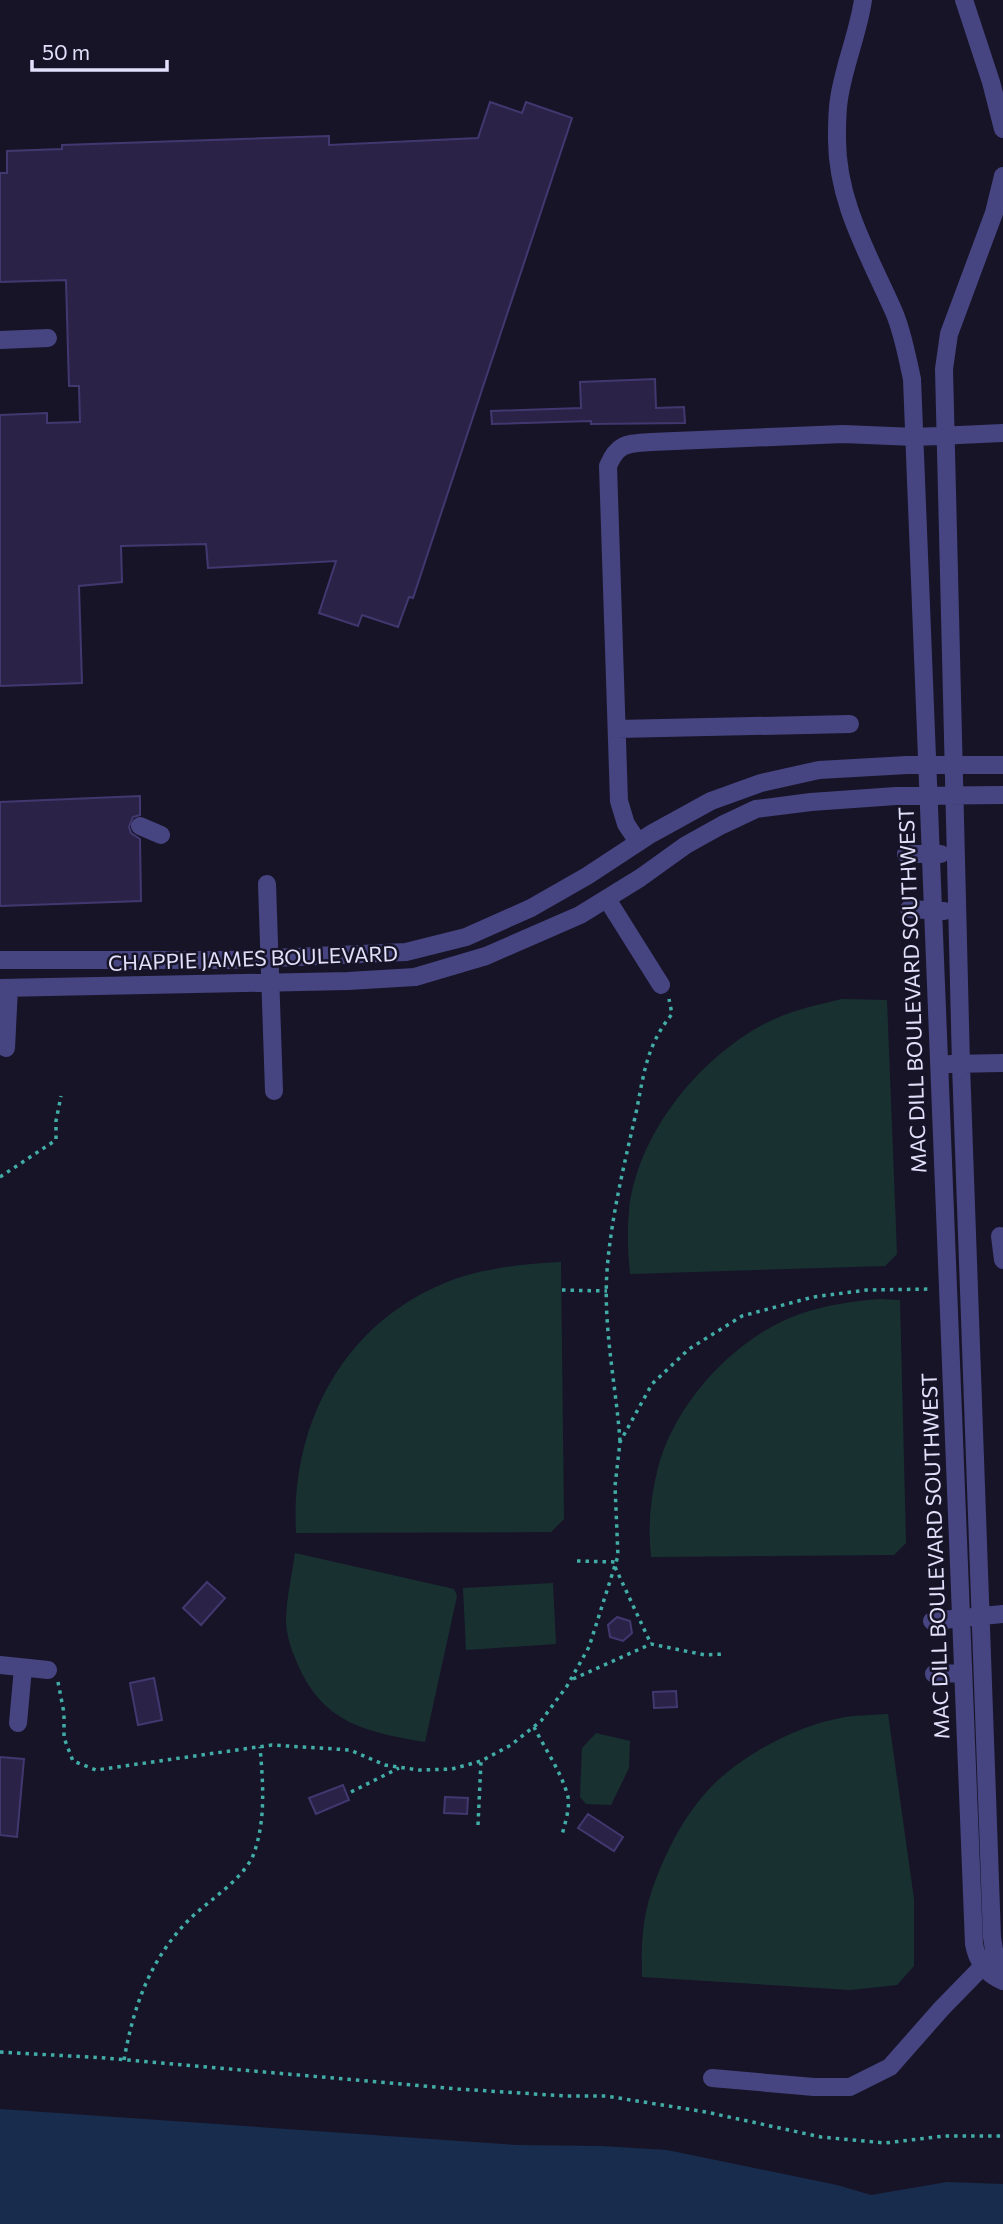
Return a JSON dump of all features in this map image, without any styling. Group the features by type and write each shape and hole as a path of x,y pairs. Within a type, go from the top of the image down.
{"street":[{"name":"MAC DILL BOULEVARD SOUTHWEST","path":"863,0 839,99 836,137 843,192 853,223 895,315 912,379 974,1944 975,1952 983,1966"},
{"path":"964,0 991,82 1003,129"},
{"name":"MAC DILL BOULEVARD SOUTHWEST","path":"1003,176 994,213 949,334 944,369 961,1065 992,1937 1003,1971"},
{"path":"0,340 48,338"},
{"path":"638,842 626,824 620,801 608,466 613,454 625,444 652,442 843,434 915,437 1003,433"},
{"path":"617,729 850,724"},
{"name":"CHAPPIE JAMES BOULEVARD","path":"0,960 229,960 406,953 466,937 531,908 711,801 761,783 819,771 1003,765"},
{"name":"CHAPPIE JAMES BOULEVARD","path":"4,988 270,983 415,977 486,956 580,915 687,845 755,809 896,796 1003,795"},
{"path":"140,826 161,835"},
{"path":"906,854 956,854"},
{"path":"267,884 274,1091"},
{"path":"607,899 661,985"},
{"path":"909,909 958,911"},
{"path":"4,988 6,1048"},
{"path":"939,1064 1003,1063"},
{"path":"1000,1236 1003,1260"},
{"path":"932,1621 1003,1614"},
{"path":"0,1665 48,1670"},
{"path":"18,1723 23,1668"},
{"path":"934,1674 963,1673"},
{"path":"712,2078 814,2087 850,2087 890,2067 983,1966 987,1972 1003,1982"}],"path":[{"path":"48,1670 58,1680 64,1713 64,1738 73,1761 96,1769 272,1745 350,1750 386,1765 419,1770 452,1769 481,1761 511,1745 541,1721 571,1680 589,1647 618,1556 615,1486 620,1442 607,1320 607,1271 613,1221 646,1061 660,1029 672,1014 669,999 661,985"},
{"path":"0,1177 56,1140 56,1121 61,1096"},
{"path":"620,1442 652,1384 689,1349 742,1316 813,1297 867,1290 948,1289"},
{"path":"562,1290 607,1291"},
{"path":"577,1561 616,1565"},
{"path":"616,1565 651,1644"},
{"path":"571,1680 651,1644 705,1655 724,1654"},
{"path":"534,1727 568,1798 562,1835"},
{"path":"124,2060 130,2024 155,1964 170,1941 193,1916 237,1877 253,1855 263,1810 260,1747"},
{"path":"478,1825 481,1761"},
{"path":"351,1792 400,1767"},
{"path":"0,2052 458,2089 606,2096 706,2112 821,2137 885,2143 944,2136 1003,2136"}],"green space":[{"path":"842,999 887,1000 897,1254 885,1266 630,1274 628,1219 634,1182 644,1154 675,1101 717,1056 741,1038 784,1015"},
{"path":"561,1262 564,1519 551,1532 296,1533 297,1492 303,1452 315,1414 333,1379 356,1347 384,1319 417,1297 455,1279 508,1267"},
{"path":"900,1300 906,1543 894,1555 651,1557 651,1504 665,1447 692,1398 710,1376 752,1339 800,1314 850,1302"},
{"path":"295,1553 454,1589 457,1596 425,1742 384,1734 350,1722 334,1713 309,1685 293,1653 286,1624"},
{"path":"553,1583 556,1644 466,1650 463,1588"},
{"path":"888,1714 914,1899 914,1966 897,1985 851,1990 642,1977 644,1922 656,1878 680,1829 710,1788 745,1759 777,1740 811,1726 845,1717"},
{"path":"596,1733 630,1741 629,1768 611,1805 586,1804 580,1797 582,1748"}],"water":[{"path":"0,2109 516,2145 667,2150 837,2185 871,2195 947,2182 1003,2184 1003,2224 0,2224"}],"building":[{"path":"490,102 522,113 526,102 572,118 413,598 409,597 398,627 362,615 358,626 319,613 336,561 208,568 206,544 121,546 122,582 79,586 82,683 0,686 0,415 47,413 47,423 80,422 79,386 69,386 66,280 0,282 0,173 7,173 7,151 62,149 62,145 329,136 329,145 478,138"},
{"path":"655,379 656,408 684,407 685,423 591,424 591,421 492,424 491,411 581,408 580,382"},
{"path":"140,796 140,815 133,817 129,827 131,833 140,839 141,901 0,906 0,802"},
{"path":"207,1582 225,1598 201,1625 183,1608"},
{"path":"617,1617 630,1621 632,1633 623,1641 610,1637 608,1625"},
{"path":"154,1678 162,1720 138,1725 130,1683"},
{"path":"676,1691 677,1707 654,1708 653,1692"},
{"path":"0,1757 24,1759 17,1837 0,1835"},
{"path":"343,1785 349,1800 316,1814 309,1798"},
{"path":"445,1797 468,1798 467,1814 444,1813"},
{"path":"588,1814 623,1837 614,1851 578,1828"}]}
